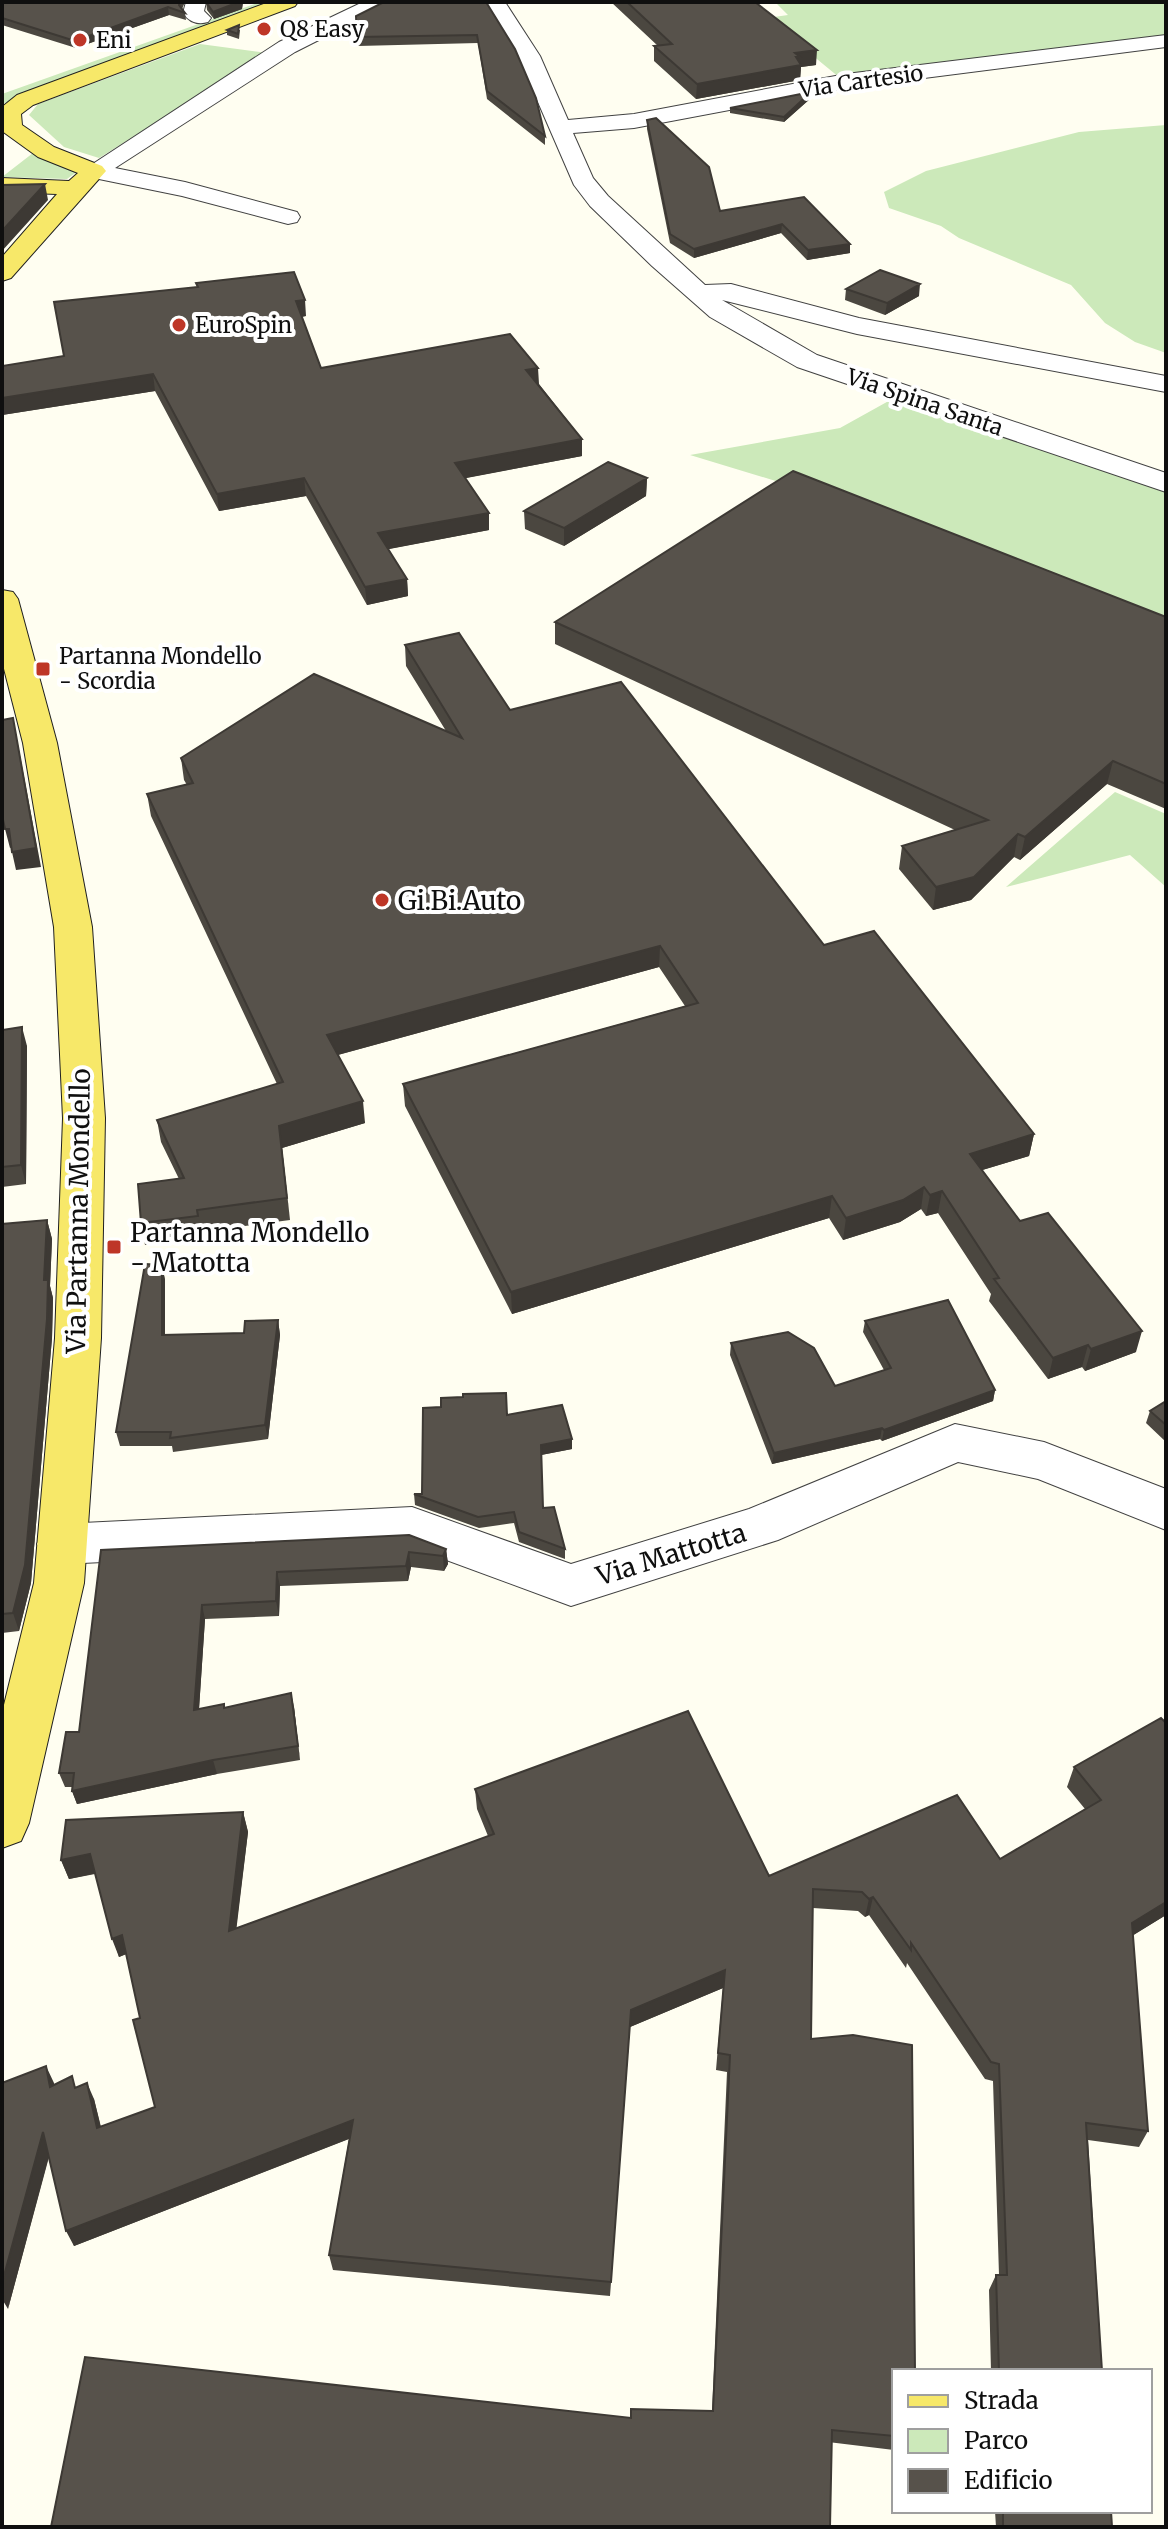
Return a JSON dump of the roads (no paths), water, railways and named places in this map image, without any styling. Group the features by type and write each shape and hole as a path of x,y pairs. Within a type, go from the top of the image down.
{"main road":[{"path":"10,86 198,10 245,2"},
{"path":"9,158 10,112 25,100 288,2"},
{"path":"2,273 75,188 94,171 46,152 11,127"},
{"path":"2,185 75,188"},
{"name":"Via Partanna Mondello","path":"2,599 40,743 73,927 84,1118 78,1338 59,1583 2,1823"}],"street":[{"path":"94,171 287,47 379,2"},
{"name":"Via Spina Santa","path":"495,2 529,56 582,180 599,201 698,293 749,330 807,361 1166,483"},
{"name":"Via Cartesio","path":"558,128 634,121 846,81 1166,41"},
{"path":"94,171 185,189 288,217"},
{"name":"Via Spina Santa","path":"698,293 731,292 857,326 1166,384"},
{"path":"1023,357 1040,369 1166,401"},
{"name":"Via Mattotta","path":"62,1544 412,1527 571,1585 761,1526 955,1443 1044,1461 1166,1510"}],"place":[{"name":"Q8 Easy","path":"264,29"},
{"name":"Eni","path":"80,40"},
{"name":"EuroSpin","path":"179,325"},
{"name":"Partanna Mondello - Scordia","path":"43,669"},
{"name":"Gi.Bi.Auto","path":"382,900"},
{"name":"Partanna Mondello - Matotta","path":"114,1247"}]}
